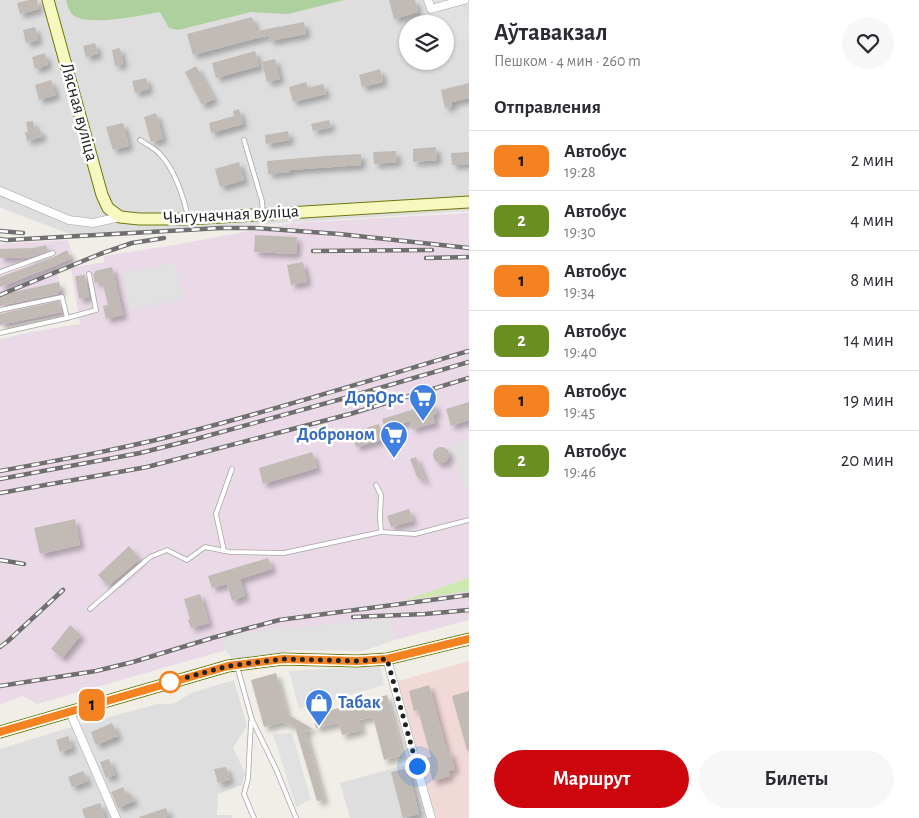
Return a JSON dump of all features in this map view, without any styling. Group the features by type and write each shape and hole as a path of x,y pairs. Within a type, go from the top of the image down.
{"main road":[{"name":"Лясная вуліца","path":"48,0 102,195 108,208 120,218"},
{"name":"Чыгуначная вуліца","path":"120,218 188,219 469,202"},
{"path":"0,732 237,664 283,659 357,661 387,659 469,639"}],"street":[{"path":"428,0 431,9 464,0"},
{"name":"Чыгуначная вуліца","path":"0,191 69,220 93,223 120,218"},
{"path":"387,659 431,818"},
{"path":"70,712 116,818"}],"lane":[{"path":"140,140 158,152 165,160 185,200 188,219"},
{"path":"244,140 262,201 263,214"},
{"path":"0,272 53,252"},
{"path":"0,333 96,310 89,274"},
{"path":"0,310 62,297 66,318"},
{"path":"224,551 216,514 232,469"},
{"path":"376,485 381,495 381,532"},
{"path":"90,609 150,557 167,550 187,560 205,547 230,552 284,553 381,532 415,534 469,520"},
{"path":"237,664 252,720 276,769 296,818"},
{"path":"252,720 248,780 244,794 254,818"}],"shaded area":[{"path":"0,0 469,0 469,211 75,236 0,207"},
{"path":"423,0 462,0 469,27 469,38 454,42 454,15 427,15"},
{"path":"469,213 469,620 395,640 388,619 223,637 226,650 37,704 23,696 0,704 0,339 80,324 71,268 104,262 104,256 292,223"},
{"path":"68,240 74,261 56,268 68,314 0,327 0,244"},
{"path":"175,263 183,299 130,309 122,273"},
{"path":"469,440 469,486 464,487 451,446"},
{"path":"388,619 395,640 363,651 295,650 233,661 226,650 223,637 237,633"},
{"path":"469,661 469,818 436,818 398,681"},
{"path":"380,666 384,685 299,709 289,671"},
{"path":"234,680 247,726 233,748 245,773 242,785 218,794 217,815 231,815 232,818 0,818 0,749 71,727 158,704 177,702 191,693"},
{"path":"292,733 311,800 296,807 273,734"},
{"path":"413,763 428,818 350,818 340,783"}],"green space":[{"path":"66,0 344,0 288,14 251,12 178,30 169,28 160,12 128,18 101,20 79,18 71,13"},
{"path":"469,578 469,591 402,601"}],"building":[{"path":"37,0 39,9 20,14 17,3"},
{"path":"389,0 415,0 418,12 399,15 399,18 394,19"},
{"path":"252,17 256,31 304,22 306,34 270,41 269,35 193,55 187,34"},
{"path":"35,27 38,40 26,43 23,30"},
{"path":"95,43 98,54 86,57 83,46"},
{"path":"120,48 123,64 115,66 112,50"},
{"path":"255,51 259,66 216,78 212,63"},
{"path":"45,53 48,65 35,69 32,57"},
{"path":"275,59 280,79 267,82 262,62"},
{"path":"196,66 214,99 202,105 185,72"},
{"path":"380,69 383,82 362,87 359,75"},
{"path":"146,78 149,89 135,93 132,81"},
{"path":"51,80 56,95 39,100 35,85"},
{"path":"306,82 308,88 323,84 326,94 293,102 289,87"},
{"path":"469,83 469,98 452,102 452,106 445,108 441,90"},
{"path":"239,109 243,124 211,133 209,123 234,116 233,111"},
{"path":"156,113 163,139 151,142 144,117"},
{"path":"329,120 331,127 313,131 311,124"},
{"path":"33,121 35,130 40,129 42,137 27,141 25,132 28,132 26,122"},
{"path":"123,123 129,146 113,150 106,127"},
{"path":"288,131 290,140 266,144 265,135"},
{"path":"436,147 437,160 413,162 413,149"},
{"path":"396,151 397,162 374,164 373,152"},
{"path":"469,152 469,164 452,165 451,153"},
{"path":"361,154 361,165 290,170 290,172 268,174 267,161"},
{"path":"239,162 244,180 220,187 215,169"},
{"path":"255,235 297,237 296,254 254,252"},
{"path":"46,245 48,251 31,257 0,258 0,249 33,248"},
{"path":"67,250 71,259 0,287 0,277 54,257"},
{"path":"303,262 307,282 291,285 287,265"},
{"path":"112,267 123,315 106,319 103,306 108,305 102,281 95,283 93,273"},
{"path":"85,275 89,297 79,299 75,276"},
{"path":"59,282 61,292 57,292 58,294 0,306 0,295"},
{"path":"59,301 62,312 0,325 0,314"},
{"path":"469,402 469,420 451,426 446,409"},
{"path":"434,403 437,413 433,415 435,423 412,429 410,421 385,429 382,419"},
{"path":"379,424 384,439 356,447 351,432"},
{"path":"438,447 444,447 449,452 447,461 438,463 433,458 433,452"},
{"path":"312,452 317,468 263,484 259,468"},
{"path":"416,457 426,482 417,477 410,459"},
{"path":"409,509 413,521 391,527 387,516"},
{"path":"75,519 80,545 40,554 34,528"},
{"path":"129,546 140,559 108,586 98,575"},
{"path":"268,558 272,569 240,579 245,596 232,601 227,584 212,588 208,576"},
{"path":"200,594 209,623 191,628 184,599"},
{"path":"70,625 81,635 62,658 51,649"},
{"path":"276,673 287,714 313,729 305,731 324,800 317,801 295,727 283,722 264,727 251,680"},
{"path":"429,685 447,752 450,751 455,769 448,771 450,776 433,781 426,758 431,757 418,710 414,711 409,691"},
{"path":"469,691 469,750 467,750 452,696"},
{"path":"387,695 403,755 384,760 373,717 359,720 362,730 342,735 339,723 316,728 313,715"},
{"path":"112,723 118,736 96,745 91,732"},
{"path":"68,736 72,748 60,752 56,740"},
{"path":"109,759 115,775 106,778 100,762"},
{"path":"226,767 230,780 218,783 214,769"},
{"path":"408,768 419,814 403,818 391,772"},
{"path":"83,771 88,781 72,787 68,777"},
{"path":"123,787 126,794 130,793 134,801 118,808 111,792"},
{"path":"100,803 105,818 85,818 82,809"},
{"path":"166,808 169,816 163,818 139,817"}],"railway":[{"path":"0,239 221,228 256,228 339,234 469,248"},
{"path":"0,231 23,233"},
{"path":"0,295 100,254 132,243 164,238"},
{"path":"313,251 432,250"},
{"path":"426,258 469,257"},
{"path":"0,471 123,447 196,430 299,402 469,351"},
{"path":"0,479 140,453 345,398 469,362"},
{"path":"0,493 147,467 350,414 469,378"},
{"path":"0,560 24,564"},
{"path":"0,647 63,590"},
{"path":"0,686 96,671 279,620 469,595"},
{"path":"353,617 469,610"}],"bus line":[{"name":"1","path":"0,732 228,666 283,659 357,661 387,659 469,639"}],"place":[{"name":"ДорОрс","path":"423,422"},
{"name":"Доброном","path":"394,459"},
{"name":"Табак","path":"319,727"}],"route":[{"path":"170,682 237,664 283,659 357,661 387,659 417,766"}]}
